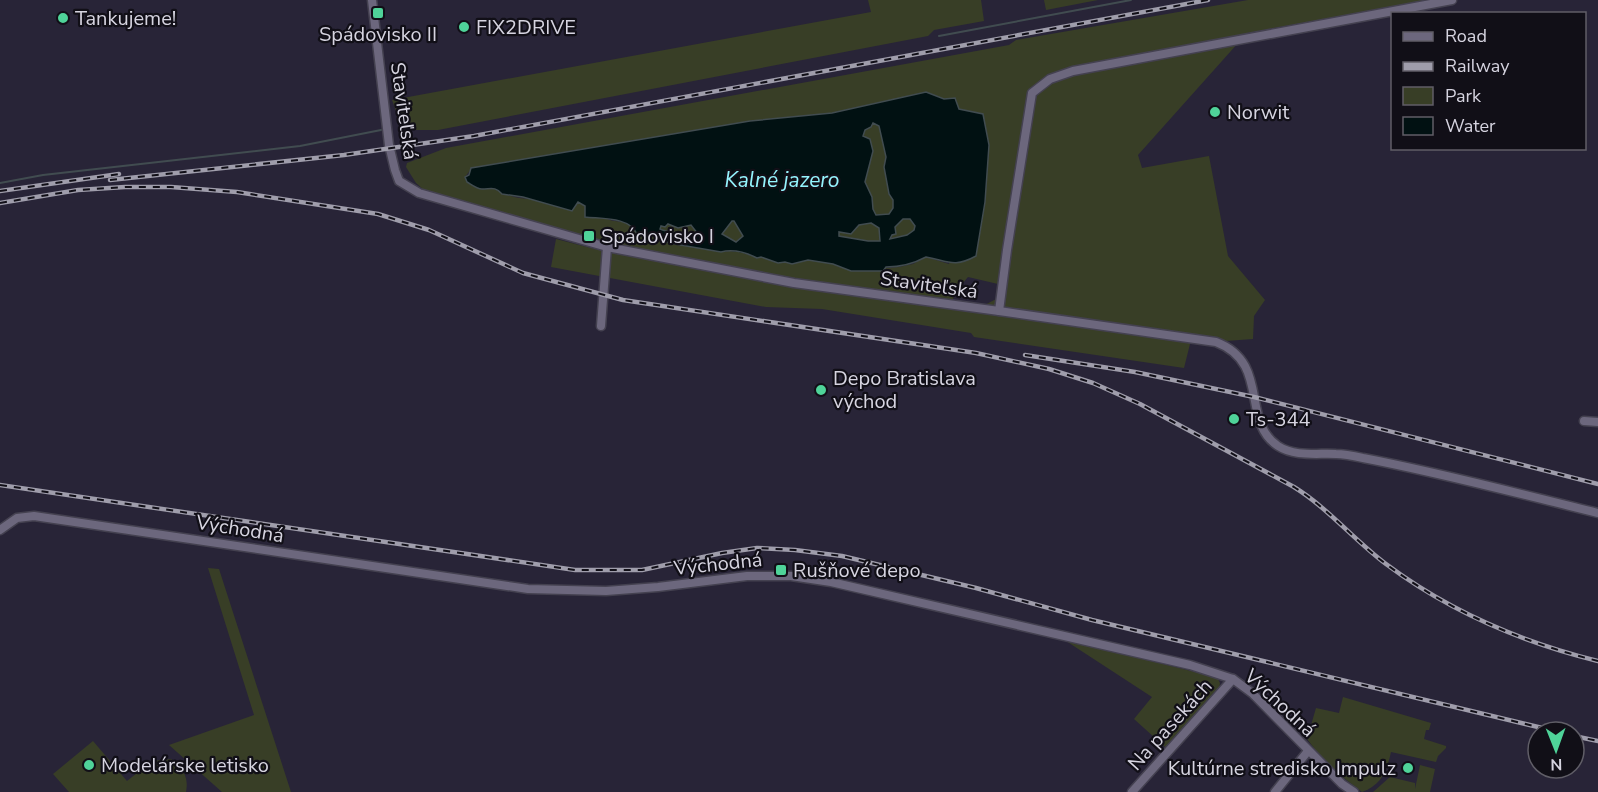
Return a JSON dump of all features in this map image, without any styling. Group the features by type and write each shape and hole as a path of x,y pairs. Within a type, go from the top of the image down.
{"street":[{"name":"Staviteľská","path":"372,0 394,170 399,181 418,193 607,248 794,283 999,311 1032,93 1050,79 1073,71 1452,0"},
{"path":"602,326 607,248"},
{"path":"999,311 1216,342 1228,346 1244,363 1252,384 1263,430 1278,446 1303,453 1338,454 1362,458 1463,479 1598,513"},
{"path":"1584,421 1598,422"},
{"name":"Východná","path":"0,530 17,518 34,516 528,589 629,590 768,575 831,582 1190,664 1233,679 1258,699 1342,784 1354,792"},
{"name":"Na pasekách","path":"1132,792 1233,679"},
{"path":"1275,792 1308,751"}],"green space":[{"path":"868,0 981,0 984,21 934,30 928,36 438,130 408,130 392,100 871,12"},
{"path":"1044,0 1098,0 1046,10"},
{"path":"1248,0 1428,0 1247,33 1138,155 1142,168 1209,156 1228,256 1265,300 1254,316 1253,339 1226,341 1192,336 1184,368 974,337 971,333 822,309 766,307 551,267 556,239 603,251 792,286 983,306 996,299 998,284 968,277 957,290 952,301 692,261 583,236 426,192 416,183 406,167 407,163 446,148 1009,45 1016,40","holes":["926,92 944,99 955,99 959,109 983,114 949,264 926,257 913,264 899,267 851,271 833,264 808,260 792,264 778,263 740,252 721,252 669,243 650,234 637,234 629,223 606,218 577,202 518,198 495,189 485,189 465,177 472,168 750,121 832,113"]},
{"path":"873,123 879,126 886,157 884,167 889,194 893,200 893,208 889,214 876,215 872,197 865,182 873,151 863,136 865,130"},
{"path":"902,219 910,219 915,227 914,230 907,235 891,239 895,227"},
{"path":"734,220 743,236 736,242 722,234"},
{"path":"871,223 879,228 880,241 839,236 839,232 850,234 859,225"},
{"path":"668,224 680,227 691,225 698,234 696,236 660,229 661,226"},
{"path":"208,568 219,569 291,792 222,792 169,745 254,715"},
{"path":"1063,639 1211,676 1218,679 1219,689 1165,747 1134,719 1152,697"},
{"path":"1343,697 1431,723 1424,739 1446,746 1446,748 1438,756 1436,762 1391,752 1388,765 1379,781 1362,792 1327,765 1307,739 1316,708 1339,713"},
{"name":"Modelárske letisko","path":"93,741 127,781 152,761 171,759 184,773 187,782 186,792 69,792 53,774"},
{"path":"1420,765 1435,769 1430,792 1373,792 1390,777 1415,783 1415,789"}],"water":[{"name":"Kalné jazero","path":"926,92 944,99 955,98 959,109 983,114 989,145 985,202 976,256 956,263 926,257 907,265 886,267 883,271 851,271 833,264 808,260 792,264 778,263 740,252 721,252 669,243 650,234 637,234 628,224 622,222 585,217 585,206 578,202 572,211 523,197 502,194 495,189 478,188 467,182 465,177 469,175 471,168 750,121 832,113","holes":["873,123 879,126 886,157 884,167 889,194 893,200 893,208 889,214 876,215 872,197 865,182 873,151 870,139 863,136 865,130","903,219 910,219 915,226 914,230 907,235 890,239 896,234 895,227","732,221 743,236 736,242 722,234","871,223 879,228 880,241 839,236 839,232 851,234 859,225","668,224 678,228 691,225 698,234 696,236 660,229 661,226 665,227"]}],"waterway":[{"path":"939,36 1131,0"},
{"path":"0,183 43,175 300,146 381,130"}],"railway":[{"path":"110,180 344,155 474,136 1208,0"},
{"path":"0,191 119,174"},
{"path":"0,203 78,190 171,187 237,192 378,214 429,230 523,273 623,300 976,353 1049,369 1093,383 1140,404 1294,487 1386,564 1460,610 1541,644 1598,661"},
{"path":"1025,355 1135,372 1254,397 1598,484"},
{"path":"0,485 575,570 642,570 757,548 842,556 976,588 1092,620 1526,724"},
{"path":"1586,738 1598,741"}],"place":[{"name":"Spádovisko II","path":"378,13"},
{"name":"Tankujeme!","path":"63,18"},
{"name":"FIX2DRIVE","path":"464,27"},
{"name":"Norwit","path":"1215,112"},
{"name":"Spádovisko I","path":"589,236"},
{"name":"Depo Bratislava východ","path":"821,390"},
{"name":"Ts-344","path":"1234,419"},
{"name":"Rušňové depo","path":"781,570"},
{"name":"Modelárske letisko","path":"89,765"},
{"name":"Kultúrne stredisko Impulz","path":"1408,768"}]}
